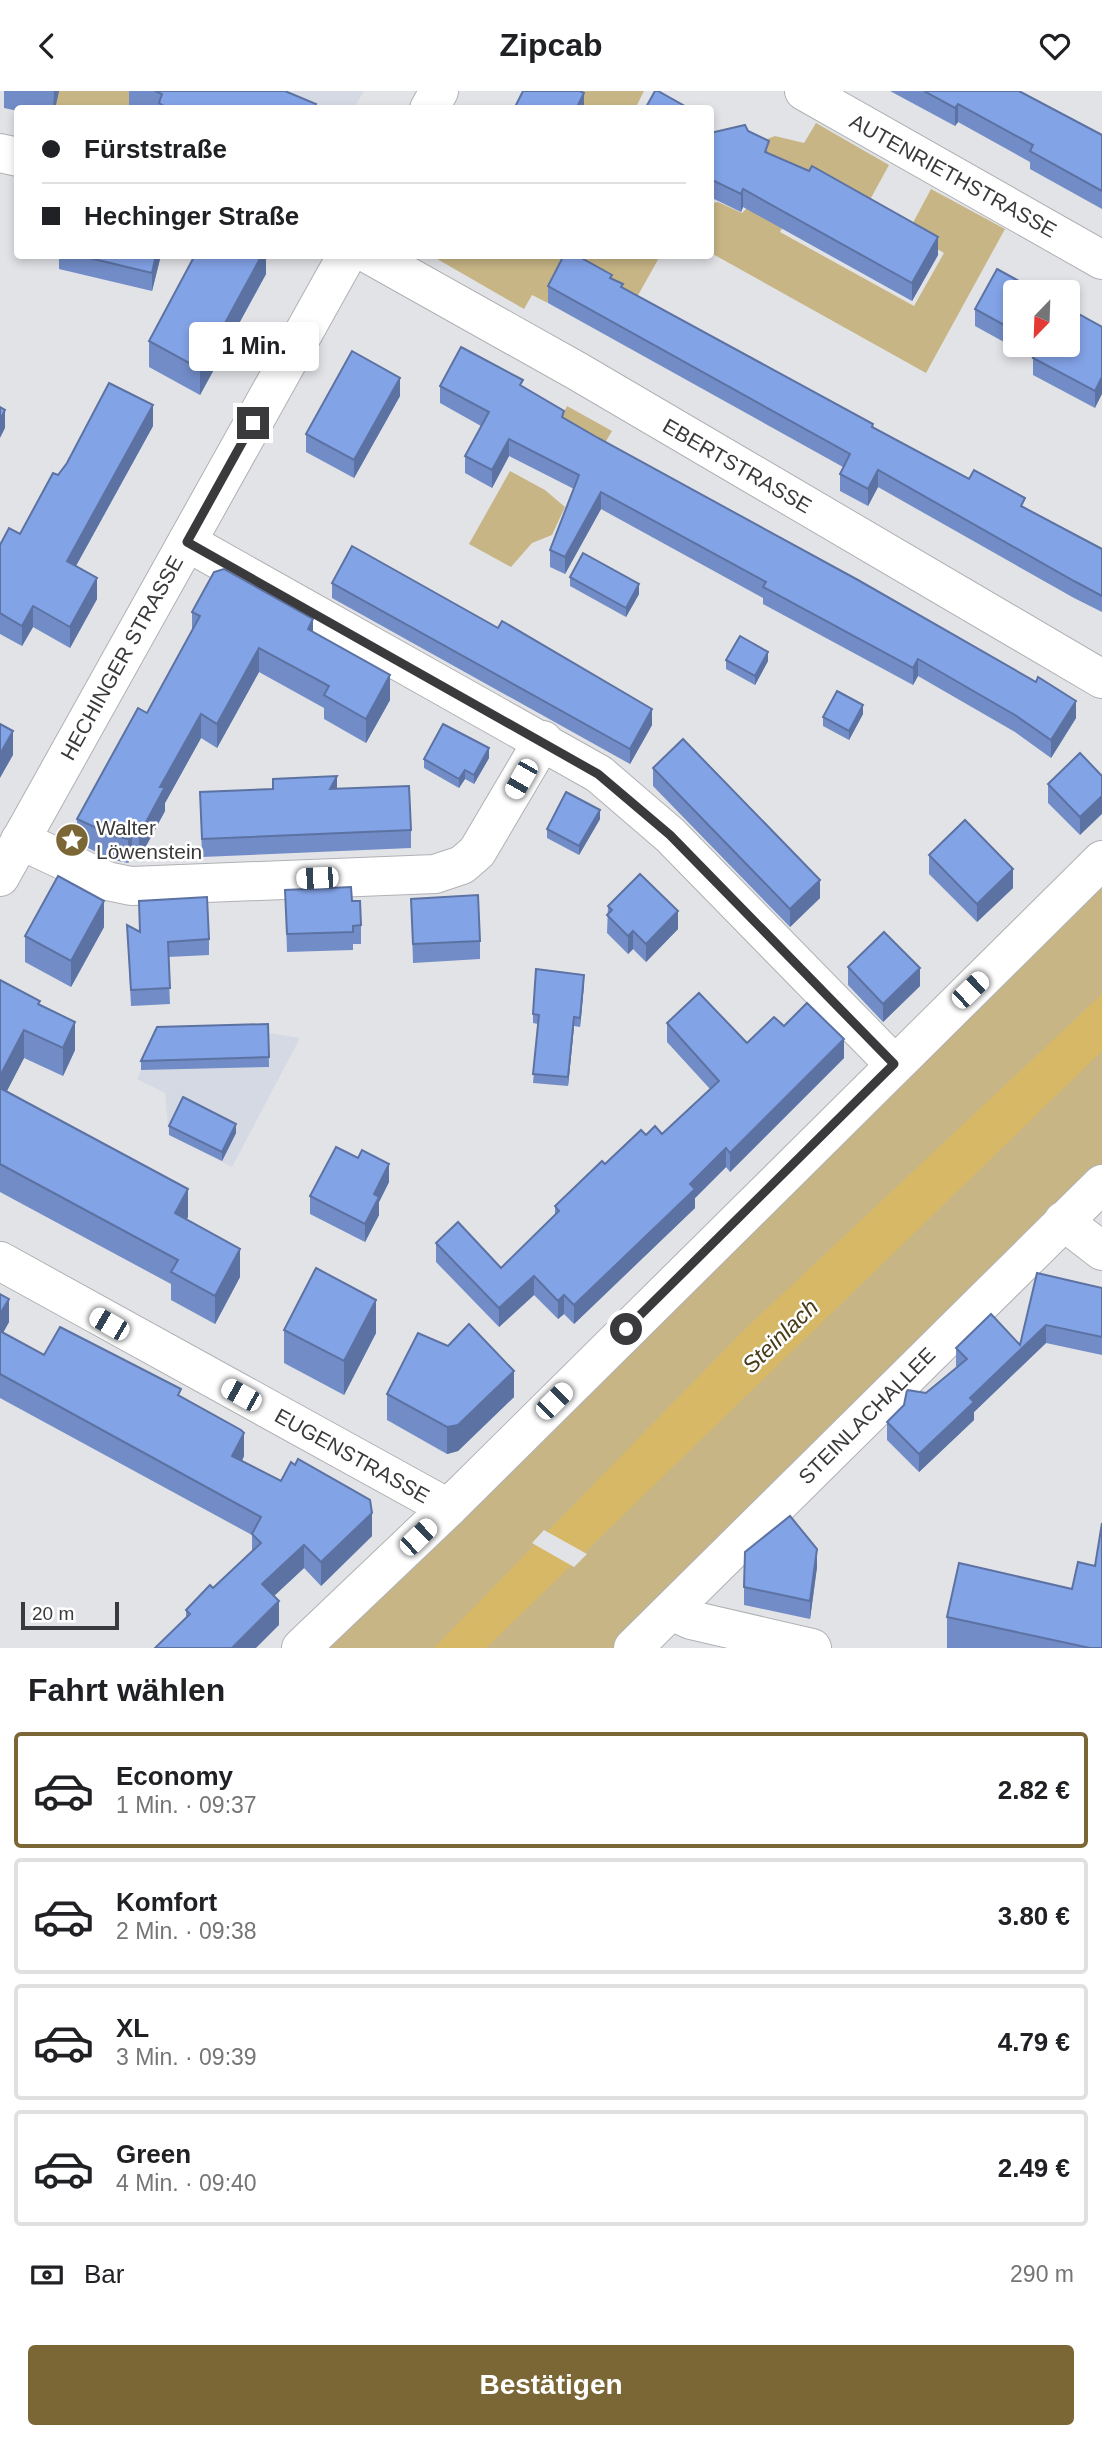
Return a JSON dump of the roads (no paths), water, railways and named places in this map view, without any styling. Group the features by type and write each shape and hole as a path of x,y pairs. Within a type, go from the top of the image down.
{"street":[{"name":"AUTENRIETHSTRASSE","path":"803,91 1102,260"},
{"name":"HECHINGER STRASSE","path":"0,877 349,259"},
{"name":"EBERTSTRASSE","path":"357,259 577,371 1102,679"},
{"path":"187,542 543,740 598,774 649,815 894,1064"},
{"path":"20,840 107,881 131,887 435,874 462,865 477,852 543,740"},
{"path":"301,1648 447,1508 1102,860"},
{"name":"STEINLACHALLEE","path":"633,1648 1102,1184"},
{"path":"1063,1221 1102,1251"},
{"name":"EUGENSTRASSE","path":"0,1261 447,1508"},
{"path":"671,1611 702,1623 812,1648"}],"water":[{"name":"Steinlach","path":"1102,994 1102,1051 486,1648 434,1648 743,1331"}],"place":[{"name":"Walter Löwenstein","path":"72,840"}]}
